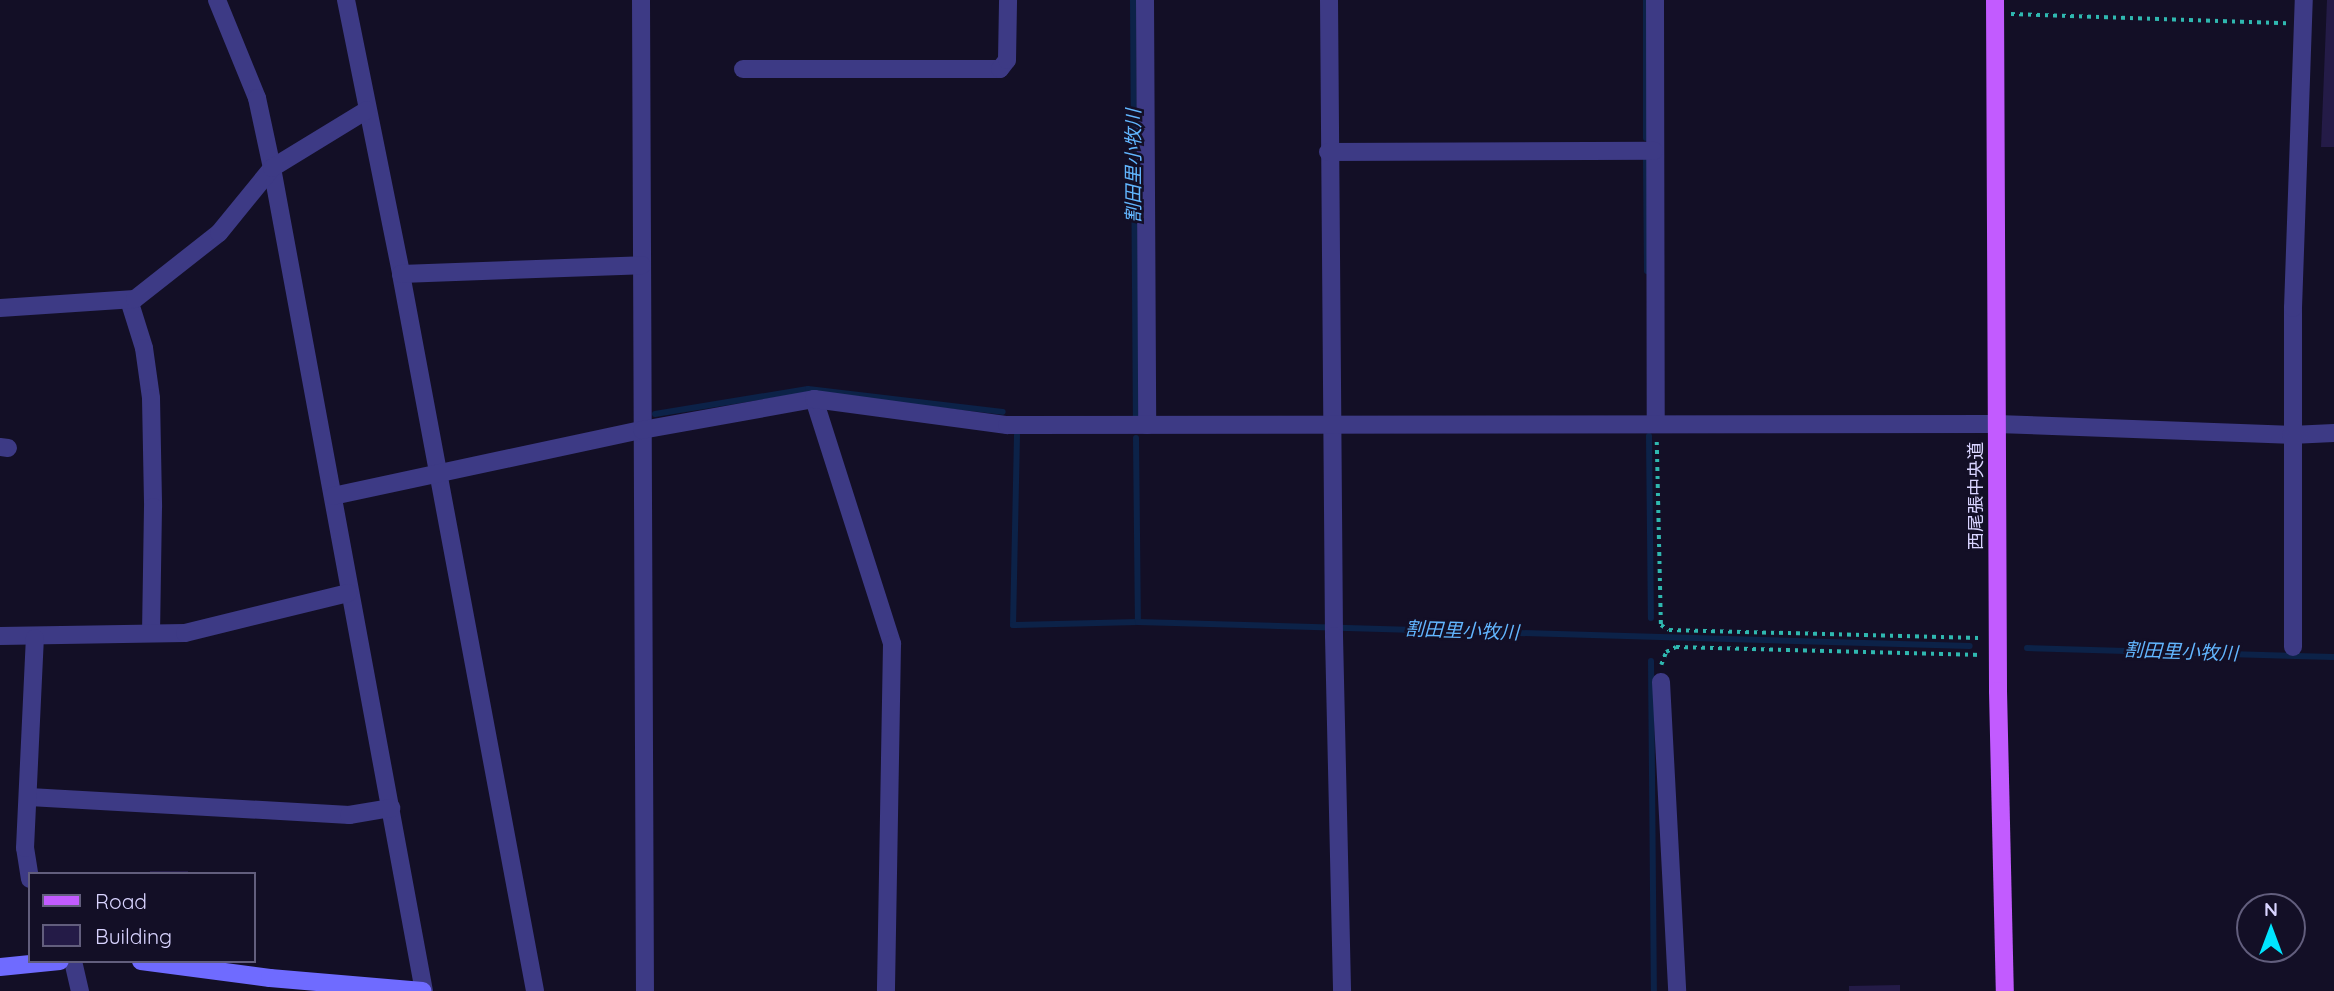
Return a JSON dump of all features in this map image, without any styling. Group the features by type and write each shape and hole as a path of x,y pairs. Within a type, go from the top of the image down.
{"main road":[{"name":"西尾張中央道","path":"1995,7 1998,647 2005,991"},
{"path":"0,967 40,963"},
{"path":"156,963 270,978 423,991"}],"street":[{"path":"217,0 257,98 272,169 423,991"},
{"path":"345,0 401,274 535,991"},
{"path":"641,0 645,991"},
{"path":"743,69 1000,69 1007,60 1008,0"},
{"path":"1145,0 1147,425"},
{"path":"1329,0 1328,152 1334,426 1334,629 1342,991"},
{"path":"1655,0 1656,422"},
{"path":"2293,647 2291,435 2304,0"},
{"path":"0,308 135,299 186,262 219,233 272,169 367,110"},
{"path":"1328,152 1654,151"},
{"path":"401,274 642,265"},
{"path":"129,300 144,348 151,398 151,633"},
{"path":"333,496 642,430 814,399 1007,425 1334,426 1656,422 1997,424 2291,435 2334,433"},
{"path":"814,399 892,644 886,991"},
{"path":"0,636 35,638 186,633 348,593"},
{"path":"29,872 25,848 35,638"},
{"path":"1661,682 1677,991"},
{"path":"29,797 349,816 391,808"},
{"path":"73,963 80,991"}],"path":[{"path":"1995,7 2303,23"},
{"path":"1656,422 1661,625 1669,630 1998,647"},
{"path":"1661,682 1661,661 1665,652 1676,647 1998,647"}],"building":[{"path":"2327,0 2334,0 2334,147 2321,147"},
{"path":"150,871 188,871 188,872"},
{"path":"1900,985 1900,991 1849,991 1849,986"}],"waterway":[{"name":"割田里小牧川","path":"1133,0 1136,416"},
{"path":"1646,0 1646,138"},
{"path":"1646,158 1647,271"},
{"path":"655,414 808,389 1003,412"},
{"path":"1017,435 1013,625 1138,622"},
{"path":"1649,436 1651,618"},
{"name":"割田里小牧川","path":"1136,438 1138,622 1970,646"},
{"name":"割田里小牧川","path":"2027,648 2334,657"},
{"path":"1651,661 1654,991"}]}
